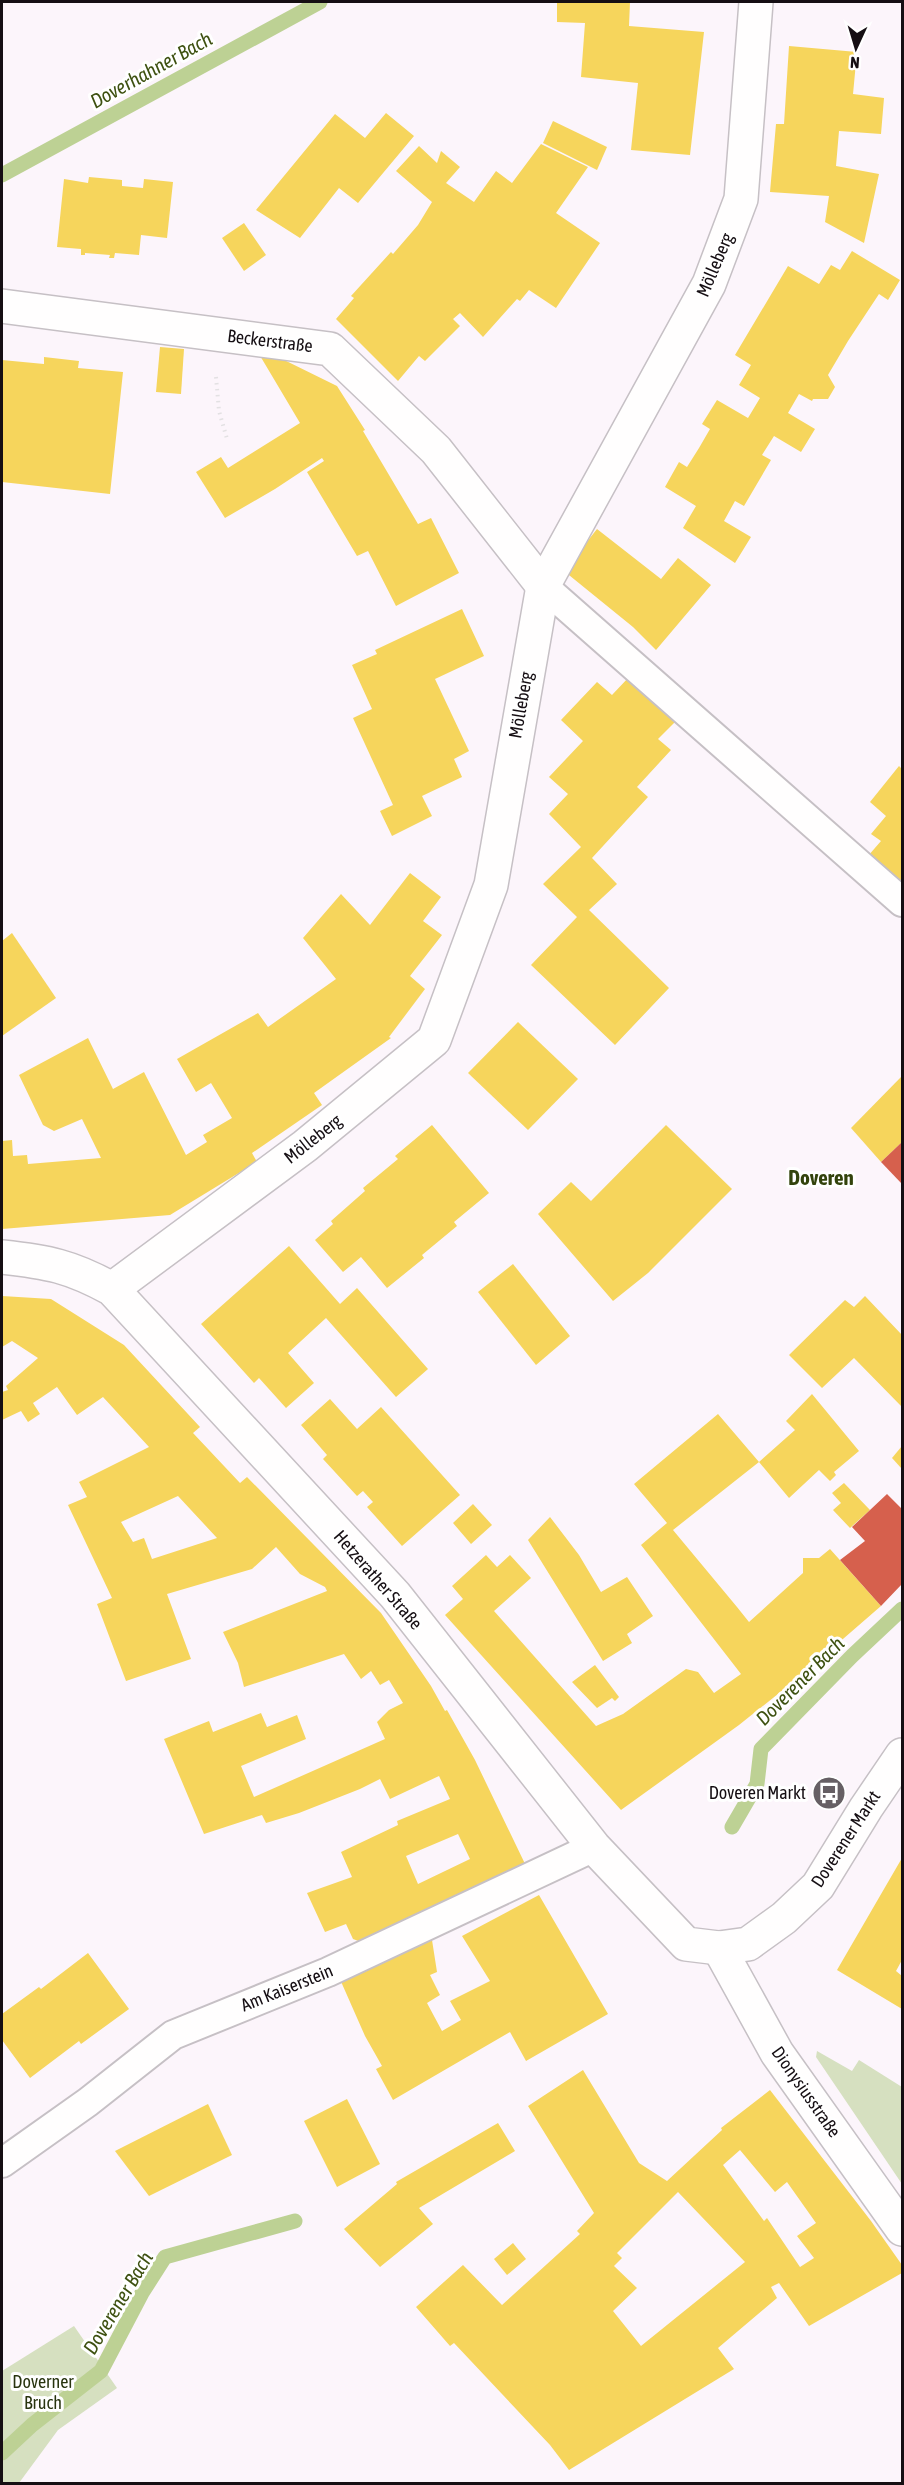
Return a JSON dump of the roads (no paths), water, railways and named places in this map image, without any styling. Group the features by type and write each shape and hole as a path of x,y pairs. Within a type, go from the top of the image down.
{"street":[{"name":"Mölleberg","path":"112,1289 305,1146 434,1040 490,885 543,586 709,284 741,199 756,2"},
{"name":"Beckerstraße","path":"2,306 330,349 436,450 543,586"},
{"name":"Hetzerather Straße","path":"2,1257 49,1262 82,1273 112,1289 394,1595 594,1847 686,1944 719,1948"},
{"name":"Doverener Markt","path":"719,1948 748,1944 784,1917 818,1886 866,1808 903,1755"},
{"name":"Dionysiusstraße","path":"719,1948 777,2053 903,2229"}],"lane":[{"path":"543,586 903,902"},
{"name":"Am Kaiserstein","path":"2,2163 88,2102 173,2035 328,1972 594,1847"}],"waterway":[{"name":"Doverhahner Bach","path":"2,175 320,2"},
{"name":"Doverener Bach","path":"732,1827 757,1784 761,1749 852,1656 902,1609"},
{"name":"Doverener Bach","path":"2,2453 32,2425 101,2371 142,2293 165,2257 295,2221"}],"place":[{"name":"Doveren Markt","path":"829,1793"}],"district":[{"name":"Doveren","path":"821,1178"}],"park label":[{"name":"Doverner Bruch","path":"43,2392"}]}
